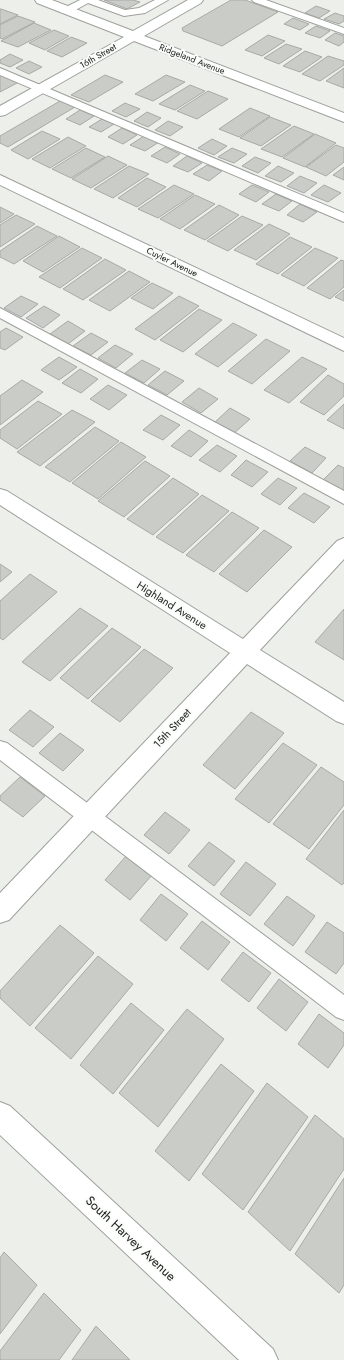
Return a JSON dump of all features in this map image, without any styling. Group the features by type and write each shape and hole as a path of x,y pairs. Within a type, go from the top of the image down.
{"street":[{"name":"Ridgeland Avenue","path":"41,0 344,118"},
{"name":"16th Street","path":"0,112 197,0"},
{"name":"Cuyler Avenue","path":"0,179 344,345"},
{"name":"Highland Avenue","path":"0,496 344,714"},
{"name":"15th Street","path":"0,911 344,546"},
{"name":"South Harvey Avenue","path":"0,1116 262,1360"}],"lane":[{"path":"68,10 88,0 111,6 124,13 141,12 155,1 177,11"},
{"path":"257,0 344,31"},
{"path":"0,70 344,218"},
{"path":"0,312 344,498"},
{"path":"0,749 344,1009"}],"building":[{"path":"104,0 133,0 140,2 127,9"},
{"path":"231,0 245,0 278,12 222,46 183,31 182,28"},
{"path":"316,6 330,11 319,18 305,13"},
{"path":"1,9 18,15 0,24"},
{"path":"335,13 344,16 344,21 339,24 324,19"},
{"path":"18,16 35,22 2,39 0,38 0,25"},
{"path":"293,18 309,24 300,30 284,24"},
{"path":"34,23 51,30 18,47 1,41"},
{"path":"316,26 330,31 320,38 305,33"},
{"path":"54,30 69,36 45,50 29,43"},
{"path":"335,33 344,36 344,42 339,46 325,40"},
{"path":"268,35 285,41 262,56 245,50"},
{"path":"71,37 87,43 62,57 47,51"},
{"path":"286,44 302,49 279,64 264,58"},
{"path":"305,51 322,57 300,72 283,66"},
{"path":"10,54 23,60 10,67 0,63 0,60"},
{"path":"328,56 344,61 344,65 320,81 302,74"},
{"path":"29,61 42,67 29,74 16,68"},
{"path":"344,68 344,88 326,81"},
{"path":"0,74 19,82 0,92"},
{"path":"105,75 123,82 89,102 71,95"},
{"path":"166,75 185,82 153,101 135,94"},
{"path":"190,85 205,91 175,110 159,104"},
{"path":"208,91 228,99 197,119 177,111"},
{"path":"60,101 75,107 8,147 0,143 0,136"},
{"path":"125,103 140,109 126,117 112,111"},
{"path":"250,108 270,116 239,137 219,129"},
{"path":"80,110 94,116 80,125 66,119"},
{"path":"147,112 161,118 148,127 134,121"},
{"path":"270,117 291,125 261,146 240,138"},
{"path":"102,119 114,124 101,132 89,127"},
{"path":"168,121 183,127 170,136 155,130"},
{"path":"294,126 314,134 282,157 261,149"},
{"path":"122,128 137,135 123,144 108,137"},
{"path":"42,131 60,139 28,159 11,150"},
{"path":"315,134 336,143 305,167 283,158"},
{"path":"144,136 159,142 145,151 130,145"},
{"path":"68,137 86,146 50,168 32,159"},
{"path":"212,139 227,146 214,155 198,148"},
{"path":"336,145 344,148 344,162 326,176 306,167"},
{"path":"165,147 180,154 167,163 151,156"},
{"path":"86,148 105,157 71,178 52,169"},
{"path":"232,148 247,154 234,163 218,157"},
{"path":"108,156 127,165 91,188 72,179"},
{"path":"187,156 202,163 188,172 173,166"},
{"path":"255,157 271,163 258,173 242,166"},
{"path":"207,165 222,171 209,181 193,174"},
{"path":"129,166 149,174 113,198 94,189"},
{"path":"278,166 294,173 281,182 265,176"},
{"path":"344,167 344,180 333,175"},
{"path":"300,176 317,183 304,193 287,186"},
{"path":"147,178 166,187 137,207 118,198"},
{"path":"174,185 194,194 158,218 138,209"},
{"path":"252,185 269,192 256,202 239,194"},
{"path":"324,185 341,193 328,202 311,195"},
{"path":"276,194 292,201 279,211 262,204"},
{"path":"195,195 215,204 180,229 160,219"},
{"path":"300,204 317,212 303,222 287,215"},
{"path":"219,205 239,215 205,240 184,230"},
{"path":"0,207 14,214 0,223"},
{"path":"16,215 35,224 0,247 0,225"},
{"path":"242,216 263,225 228,251 207,241"},
{"path":"269,224 290,234 256,260 234,250"},
{"path":"37,226 57,236 14,264 0,257 0,251"},
{"path":"59,236 80,247 43,272 23,261"},
{"path":"290,237 312,247 278,274 256,264"},
{"path":"82,248 102,258 60,288 39,277"},
{"path":"315,248 338,258 304,286 281,275"},
{"path":"105,259 126,270 83,300 63,289"},
{"path":"341,260 344,261 344,287 330,299 307,288"},
{"path":"129,271 150,282 110,311 89,300"},
{"path":"152,283 173,293 153,309 131,298"},
{"path":"344,290 344,301 335,297"},
{"path":"21,296 38,304 21,317 4,308"},
{"path":"179,296 199,306 155,340 135,329"},
{"path":"44,306 60,315 43,328 26,318"},
{"path":"199,309 222,320 183,352 160,340"},
{"path":"68,321 85,331 68,344 50,334"},
{"path":"233,323 257,335 218,367 195,354"},
{"path":"6,328 23,337 5,350 0,348 0,332"},
{"path":"91,333 108,342 91,355 73,346"},
{"path":"266,339 290,351 252,384 228,371"},
{"path":"115,345 133,354 116,368 98,358"},
{"path":"59,357 77,367 59,380 41,370"},
{"path":"302,357 327,369 289,403 264,390"},
{"path":"142,360 160,369 144,383 125,373"},
{"path":"80,369 98,379 81,393 62,383"},
{"path":"165,371 184,381 167,395 148,385"},
{"path":"328,375 344,384 344,396 324,415 300,402"},
{"path":"22,380 43,392 0,425 0,396"},
{"path":"108,385 127,395 109,410 90,399"},
{"path":"199,388 218,399 201,413 182,402"},
{"path":"38,401 62,414 17,449 0,438 0,430"},
{"path":"344,404 344,429 327,420"},
{"path":"230,408 250,419 233,434 214,423"},
{"path":"72,410 95,422 40,466 17,452"},
{"path":"161,415 180,425 163,440 143,430"},
{"path":"95,427 119,441 70,482 45,467"},
{"path":"189,430 208,441 191,457 171,446"},
{"path":"121,442 146,457 98,499 72,483"},
{"path":"217,445 237,456 220,472 199,460"},
{"path":"305,447 326,458 312,473 290,461"},
{"path":"246,460 268,472 252,487 231,475"},
{"path":"145,461 170,476 124,517 98,501"},
{"path":"338,465 344,468 344,491 323,480"},
{"path":"173,478 199,494 153,535 127,519"},
{"path":"278,478 297,488 280,505 261,494"},
{"path":"304,493 330,507 314,523 288,508"},
{"path":"202,495 229,511 183,553 156,537"},
{"path":"232,512 259,528 214,572 186,555"},
{"path":"264,530 292,547 247,592 219,574"},
{"path":"0,564 12,572 0,582"},
{"path":"30,574 57,592 3,640 0,638 0,601"},
{"path":"80,608 108,626 50,681 22,662"},
{"path":"344,609 344,660 315,642"},
{"path":"112,628 141,647 88,699 60,678"},
{"path":"144,649 173,668 120,722 91,701"},
{"path":"30,710 54,727 33,747 9,730"},
{"path":"251,712 284,733 235,789 203,765"},
{"path":"60,733 84,750 63,771 39,753"},
{"path":"283,743 317,765 269,823 235,799"},
{"path":"321,767 344,782 344,805 309,849 273,824"},
{"path":"20,777 45,796 23,817 0,800 0,796"},
{"path":"344,810 344,883 342,885 306,859"},
{"path":"165,812 190,830 169,854 144,835"},
{"path":"209,842 235,861 214,886 188,866"},
{"path":"127,855 152,875 130,900 105,880"},
{"path":"246,862 276,884 250,916 220,894"},
{"path":"161,894 188,914 166,941 140,920"},
{"path":"287,896 315,916 293,946 264,924"},
{"path":"202,921 230,942 208,970 180,948"},
{"path":"327,922 344,933 344,963 336,974 305,952"},
{"path":"60,925 94,953 30,1026 0,998 0,991"},
{"path":"243,952 271,973 249,1002 221,980"},
{"path":"98,956 133,984 71,1059 35,1028"},
{"path":"279,979 308,1002 286,1031 257,1008"},
{"path":"131,1003 164,1030 113,1094 80,1065"},
{"path":"187,1009 224,1039 158,1127 119,1093"},
{"path":"319,1014 344,1033 344,1045 328,1068 298,1044"},
{"path":"221,1064 254,1091 189,1181 155,1151"},
{"path":"267,1083 308,1117 243,1210 202,1174"},
{"path":"315,1115 344,1139 344,1169 290,1251 248,1212"},
{"path":"344,1178 344,1285 339,1293 295,1254"},
{"path":"4,1252 37,1285 0,1334 0,1258"},
{"path":"44,1293 81,1330 59,1360 0,1360 0,1351"},
{"path":"96,1326 130,1360 72,1360"}]}
